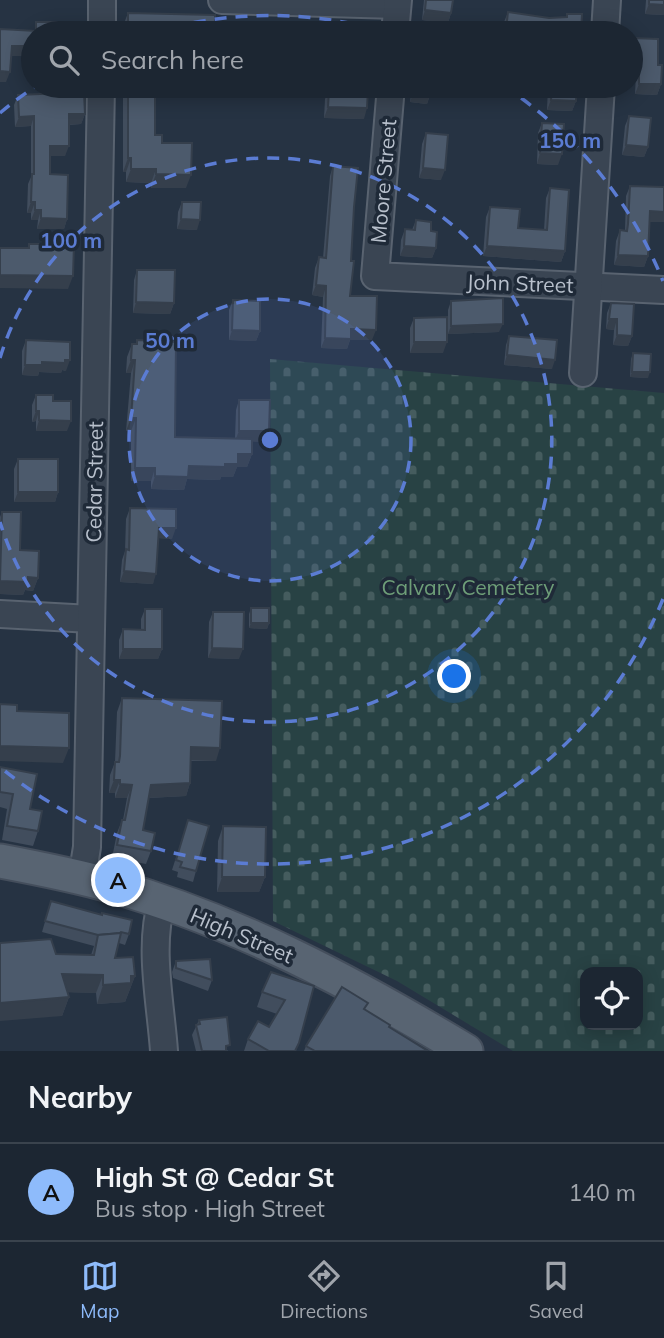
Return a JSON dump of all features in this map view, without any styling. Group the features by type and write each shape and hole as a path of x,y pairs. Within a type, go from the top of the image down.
{"main road":[{"name":"High Street","path":"0,861 82,878 162,902 256,939 386,1003 466,1051"}],"street":[{"path":"102,0 102,21"},
{"path":"222,0 398,3 396,21"},
{"path":"606,21 607,0"},
{"name":"Cedar Street","path":"82,878 87,848 101,98"},
{"name":"Moore Street","path":"375,276 390,98"},
{"path":"583,373 600,98"},
{"name":"John Street","path":"375,276 664,290"},
{"path":"0,614 92,619"},
{"path":"162,902 156,923 155,942 164,1051"}],"green space":[{"name":"Calvary Cemetery","path":"270,359 664,393 664,1051 513,1051 397,981 273,921"}],"building":[{"path":"426,0 453,0 451,13 425,10"},
{"path":"649,0 664,0 664,5 649,4"},
{"path":"508,12 549,18 582,14 582,21 507,21"},
{"path":"128,13 215,15 215,21 128,21"},
{"path":"0,29 21,30 21,46 12,46 10,72 0,71"},
{"path":"643,38 658,39 658,65 662,65 661,84 643,84"},
{"path":"18,95 21,95 21,98 84,98 85,114 69,114 69,146 50,146 50,174 68,175 67,219 41,218 41,210 35,210 35,202 31,202 34,116 19,117"},
{"path":"128,98 155,98 155,135 162,135 162,143 192,143 191,175 156,174 156,169 131,169 131,158 128,158"},
{"path":"328,98 368,98 367,108 328,107"},
{"path":"551,98 576,98 576,101"},
{"path":"629,116 651,118 648,147 626,145"},
{"path":"542,123 564,124 562,154 540,153"},
{"path":"426,133 448,135 445,170 423,168"},
{"path":"333,166 358,168 350,296 377,296 376,330 351,329 351,339 325,338 326,286 316,285 319,257 326,258"},
{"path":"630,186 664,187 664,212 650,211 648,256 618,255 620,230 627,231"},
{"path":"550,188 569,190 565,251 487,246 490,207 520,209 518,228 547,230"},
{"path":"182,202 201,202 200,220 181,219"},
{"path":"416,220 431,222 431,231 437,232 436,248 404,246 405,229 415,230"},
{"path":"29,244 74,244 73,276 0,275 0,248 29,248"},
{"path":"137,270 175,270 174,303 136,302"},
{"path":"503,298 503,324 451,326 451,301"},
{"path":"233,300 260,301 260,331 232,330"},
{"path":"611,303 634,304 632,336 617,335 617,319 609,319"},
{"path":"447,317 447,342 414,342 414,318"},
{"path":"509,336 557,340 555,360 507,355"},
{"path":"26,340 70,342 70,360 65,360 65,363 42,362 42,365 25,365"},
{"path":"137,340 176,342 175,437 252,439 252,454 238,454 238,464 225,464 225,467 189,466 188,477 155,476 155,468 135,468 136,418 131,418 135,360 131,360 132,344 137,344"},
{"path":"633,353 651,354 650,372 632,372"},
{"path":"36,395 53,395 53,401 71,401 71,421 39,420"},
{"path":"239,400 270,400 269,431 239,431"},
{"path":"18,459 58,459 58,492 18,492"},
{"path":"130,508 176,509 176,528 159,528 156,574 124,571 126,549 129,550"},
{"path":"2,512 21,512 20,550 39,551 38,578 28,577 28,582 0,581"},
{"path":"251,608 269,608 269,623 251,623"},
{"path":"145,609 162,609 162,649 123,649 123,629 145,630"},
{"path":"213,612 244,612 243,649 212,648"},
{"path":"122,698 222,701 220,748 191,747 190,783 151,785 143,830 155,833 151,851 117,845 132,785 120,784 120,780 114,780 115,762 119,762 120,756"},
{"path":"0,704 17,705 17,711 69,713 69,748 0,746"},
{"path":"0,767 37,774 30,809 42,811 38,831 7,826 13,794 0,792"},
{"path":"188,820 209,826 196,871 180,867 182,862 176,860"},
{"path":"223,826 266,827 265,877 222,877"},
{"path":"51,901 132,920 129,934 121,932 98,935 45,921"},
{"path":"121,933 115,958 133,957 135,976 131,976 131,983 103,985 103,975 62,974 69,997 0,1003 0,943 51,939 56,954 94,955 98,935"},
{"path":"210,959 212,980 176,968 176,961"},
{"path":"271,972 314,986 295,1051 269,1051 248,1039 258,1021 269,1027 285,1000 262,992"},
{"path":"342,987 368,1003 364,1009 428,1051 315,1051 306,1046"},
{"path":"227,1017 230,1045 226,1046 226,1051 202,1051 196,1025 200,1024 199,1020"}],"place":[{"name":"High St @ Cedar St","path":"118,880"}]}
